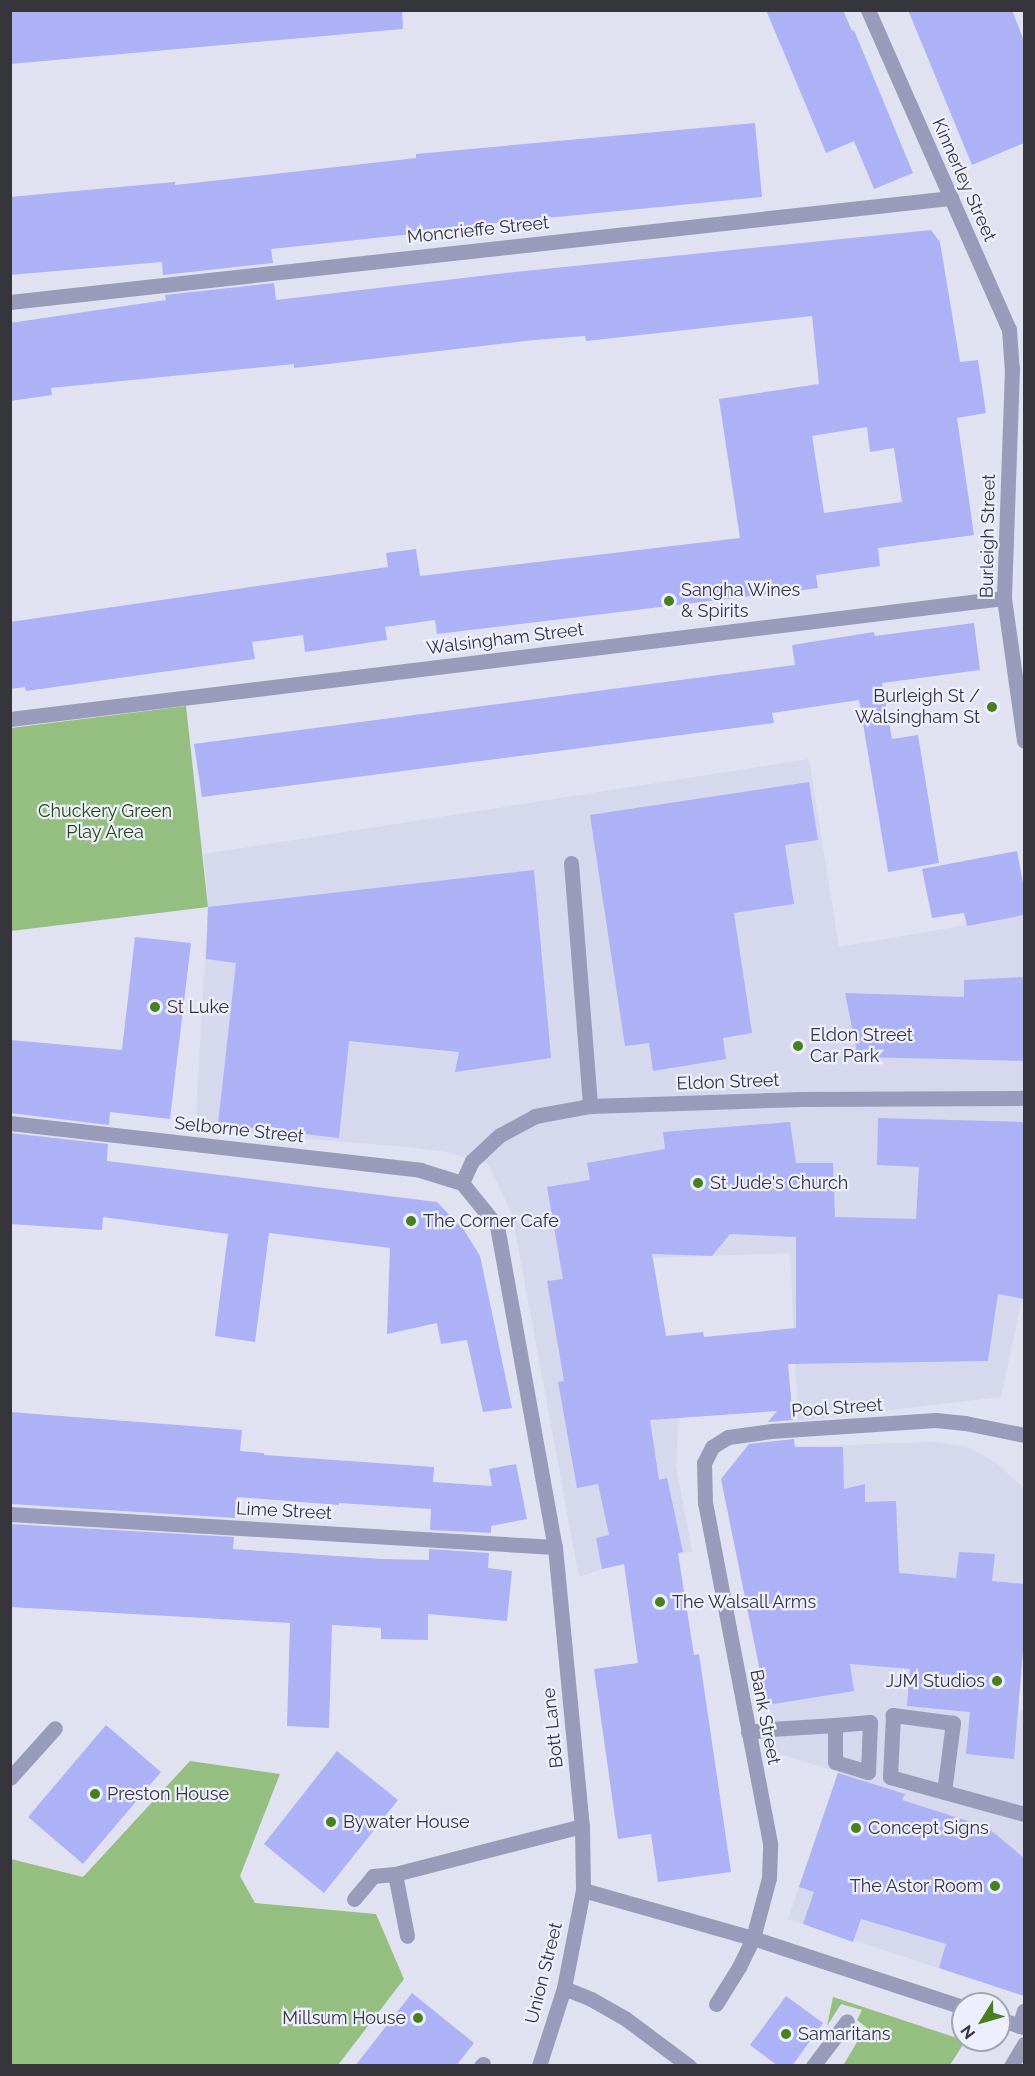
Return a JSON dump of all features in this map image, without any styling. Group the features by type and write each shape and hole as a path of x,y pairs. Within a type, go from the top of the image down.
{"street":[{"name":"Kinnerley Street","path":"868,10 1009,330 1018,366"},
{"name":"Moncrieffe Street","path":"10,302 951,198"},
{"name":"Burleigh Street","path":"1018,366 1004,598 1024,733"},
{"name":"Walsingham Street","path":"10,719 1004,598"},
{"path":"571,862 590,1106"},
{"name":"Eldon Street","path":"462,1183 472,1161 500,1135 535,1116 590,1106 803,1099 1024,1098"},
{"name":"Selborne Street","path":"10,1123 420,1170 462,1183"},
{"name":"Bott Lane","path":"462,1183 497,1226 555,1547 582,1826 583,1890"},
{"name":"Pool Street","path":"705,1503 704,1463 711,1447 728,1437 936,1420 965,1423 1024,1435"},
{"name":"Bank Street","path":"705,1503 770,1843 769,1878 753,1938 739,1967 716,2004"},
{"name":"Lime Street","path":"10,1514 555,1547"},
{"path":"944,1792 953,1723 893,1715 890,1777 944,1792 1024,1814"},
{"path":"748,1732 835,1725"},
{"path":"10,1778 55,1728"},
{"path":"354,1899 373,1876 396,1874 582,1826"},
{"path":"396,1874 407,1936"},
{"path":"583,1890 753,1938 951,2003"},
{"name":"Union Street","path":"538,2066 564,1988 583,1890"},
{"path":"564,1988 591,1999 626,2019 689,2066"},
{"path":"1022,2027 1024,2011"},
{"path":"813,2066 847,2021"},
{"path":"1011,2066 1024,2044"}],"shaded area":[{"path":"809,759 839,947 1024,915 1024,1291 1001,1397 798,1421 790,1253 653,1258 679,1417 676,1466 692,1552 602,1569 579,1577 512,1214 488,1164 446,1152 407,1147 195,1130 208,907 204,854"},
{"path":"935,1442 968,1447 995,1462 1024,1488 1024,1638 1018,1713 1024,1709 1024,1985 1021,1995 788,1919 838,1772 776,1753 721,1479 746,1448"}],"green space":[{"name":"Chuckery Green Play Area","path":"186,706 208,907 11,931 11,728"},
{"path":"190,1761 280,1774 240,1876 255,1903 376,1914 404,1979 338,2065 11,2065 11,1859 83,1877"},
{"path":"833,1997 951,2036 951,2052 958,2052 950,2065 847,2065 844,2064 866,2027 857,2020 862,2010 841,2004 827,2026"}],"building":[{"path":"10,10 402,10 403,29 10,64"},
{"path":"766,10 843,10 852,31 854,30 913,173 874,189 854,141 826,153"},
{"path":"908,10 1012,10 1024,41 1024,143 972,165"},
{"path":"755,123 762,197 413,231 413,234 271,249 273,263 163,275 162,262 10,275 10,197 175,182 175,185 416,158 416,154"},
{"path":"931,230 940,242 960,362 978,360 986,413 957,418 974,535 878,548 880,566 816,575 818,588 437,634 435,620 385,627 387,640 305,652 303,635 252,642 255,659 26,691 25,687 10,689 10,622 388,567 386,553 416,549 420,576 740,538 719,399 819,384 812,316 586,341 585,336 534,340 294,368 294,364 51,388 52,395 10,401 10,323 166,300 165,295 274,283 276,300 515,272","holes":["867,427 870,452 894,448 902,502 824,513 812,436"]},
{"path":"974,623 980,670 882,683 892,739 918,735 939,863 888,872 859,700 772,713 774,723 202,797 194,744 795,665 792,645 874,632 875,636"},
{"path":"809,782 818,840 785,845 794,904 734,913 752,1033 723,1038 726,1059 653,1071 649,1043 625,1046 590,815"},
{"path":"1017,851 1024,888 1024,915 967,926 964,913 932,918 922,869"},
{"path":"534,870 551,1058 455,1072 459,1052 349,1041 339,1138 218,1124 236,963 206,959 208,907"},
{"name":"St Luke","path":"135,937 191,943 170,1119 110,1112 109,1125 10,1113 10,1040 122,1050"},
{"path":"1024,977 1024,1061 858,1057 845,993 964,997 964,980"},
{"path":"878,1118 1024,1122 1024,1299 998,1294 988,1361 788,1364 793,1420 768,1422 777,1411 650,1420 659,1480 667,1478 683,1552 678,1553 694,1655 699,1654 731,1872 658,1882 651,1834 618,1839 594,1669 638,1663 624,1564 602,1569 596,1538 609,1535 598,1484 577,1488 558,1382 564,1381 547,1281 563,1279 547,1187 590,1180 587,1163 665,1149 663,1132 790,1122 796,1163 833,1163 835,1217 916,1219 919,1167 877,1165","holes":["730,1234 796,1237 796,1328 704,1337 703,1332 666,1336 652,1254 712,1256"]},
{"path":"10,1133 108,1144 107,1161 437,1202 464,1230 480,1256 512,1408 483,1412 467,1340 441,1344 437,1323 387,1334 390,1248 269,1233 255,1342 215,1336 228,1234 103,1217 102,1230 10,1224"},
{"path":"10,1412 242,1430 240,1451 264,1453 264,1455 434,1467 433,1482 492,1486 489,1469 516,1464 527,1519 491,1526 491,1533 430,1530 431,1509 339,1503 339,1505 237,1497 235,1518 10,1504"},
{"path":"794,1439 795,1447 843,1447 844,1489 865,1484 865,1502 896,1501 899,1573 956,1578 959,1552 995,1554 992,1581 1024,1584 1024,1638 1014,1759 966,1754 970,1712 907,1706 910,1669 850,1664 854,1691 767,1705 721,1479 749,1444"},
{"path":"10,1524 234,1537 233,1549 382,1559 429,1560 429,1549 489,1553 488,1568 512,1571 507,1621 428,1614 428,1640 381,1639 381,1628 332,1625 329,1728 287,1726 290,1623 10,1607"},
{"name":"Preston House","path":"106,1725 161,1772 83,1864 28,1817"},
{"name":"Bywater House","path":"337,1751 398,1800 324,1893 264,1844"},
{"path":"838,1773 905,1794 902,1800 987,1827 1024,1858 1024,1996 939,1968 946,1944 861,1919 853,1942 803,1924 814,1892 799,1887"},
{"name":"Millsum House","path":"412,1993 474,2043 456,2066 355,2066"},
{"name":"Samaritans","path":"786,1996 823,2023 792,2066 778,2066 750,2045"}],"place":[{"name":"Sangha Wines & Spirits","path":"669,601"},
{"name":"Burleigh St / Walsingham St","path":"992,707"},
{"name":"St Luke","path":"155,1007"},
{"name":"Eldon Street Car Park","path":"798,1046"},
{"name":"St Jude's Church","path":"698,1183"},
{"name":"The Corner Cafe","path":"411,1221"},
{"name":"The Walsall Arms","path":"660,1602"},
{"name":"JJM Studios","path":"997,1681"},
{"name":"Preston House","path":"95,1794"},
{"name":"Bywater House","path":"331,1822"},
{"name":"Concept Signs","path":"856,1828"},
{"name":"The Astor Room","path":"995,1886"},
{"name":"Millsum House","path":"418,2018"},
{"name":"Samaritans","path":"786,2034"}]}
